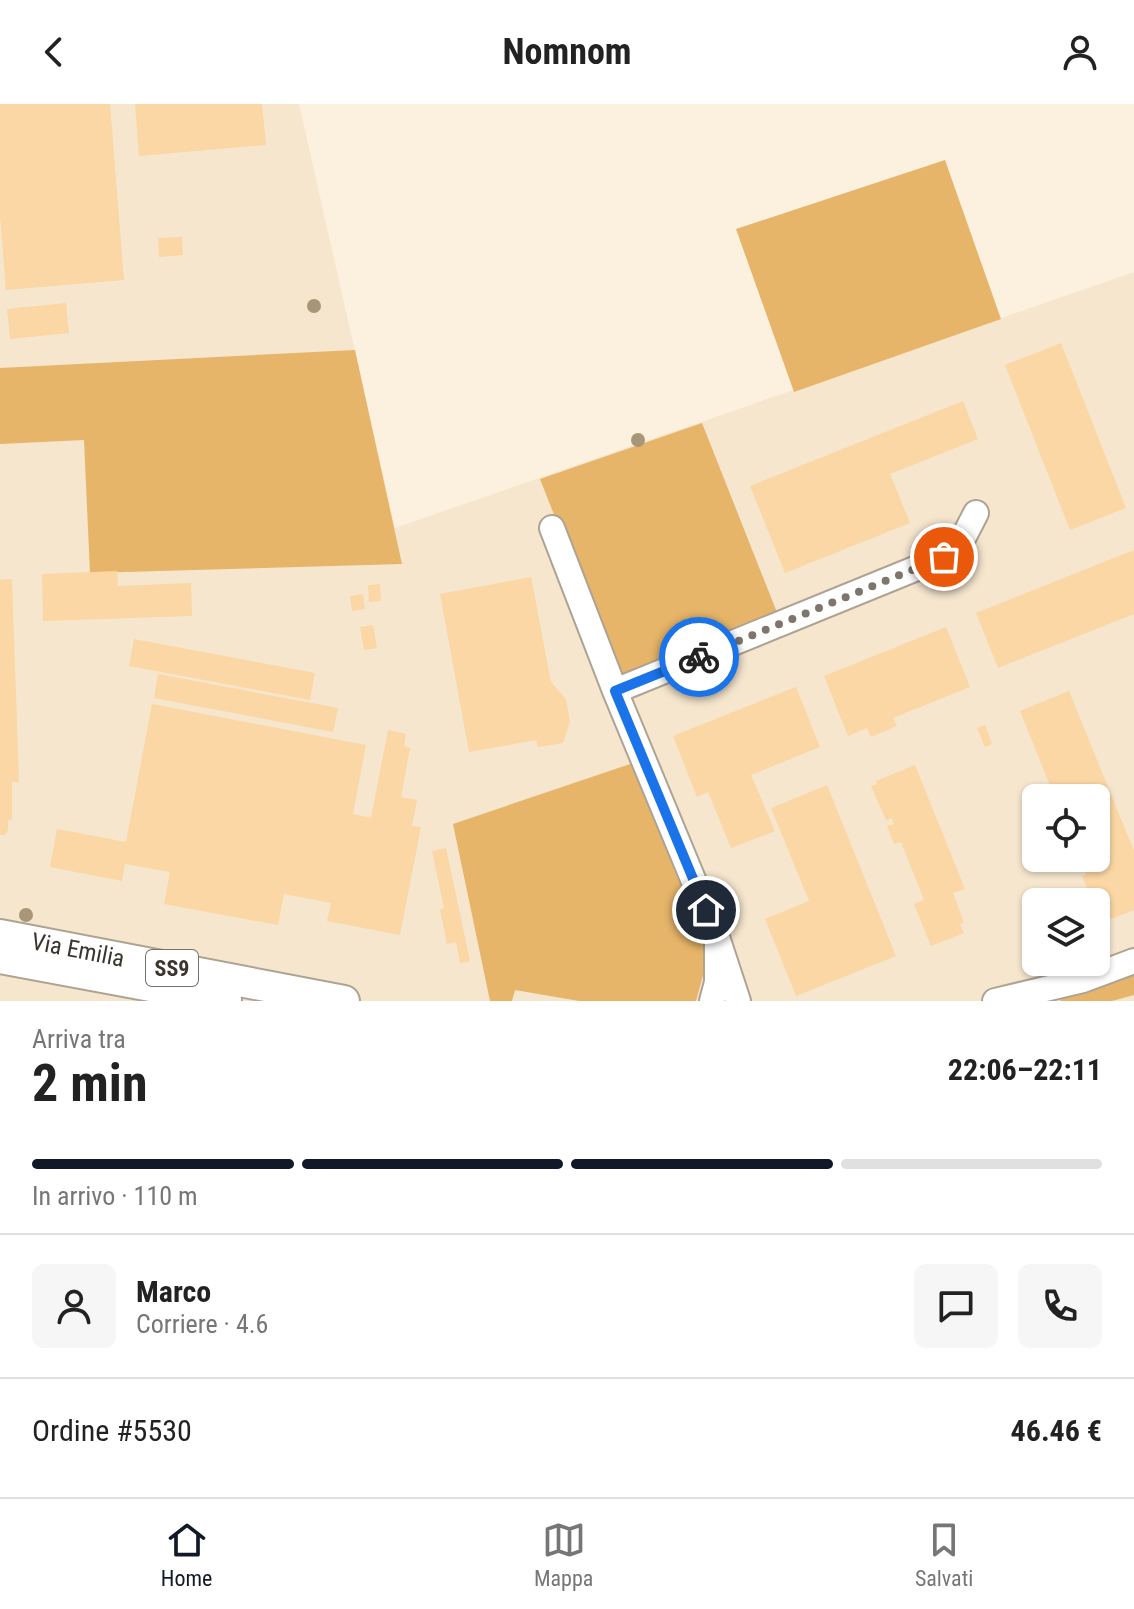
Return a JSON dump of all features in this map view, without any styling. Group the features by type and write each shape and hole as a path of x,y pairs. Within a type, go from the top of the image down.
{"main road":[{"name":"Via Emilia","path":"0,935 344,1001"},
{"name":"Via Emilia","path":"0,958 234,1001"}],"street":[{"path":"615,691 944,557 959,546 976,513"},
{"path":"552,528 615,691 717,937 738,1001"},
{"path":"712,1001 717,982 717,937"},
{"path":"995,1001 1083,980 1134,961"}],"shaded area":[{"path":"0,104 299,104 395,528 1134,272 1134,1001 0,1001"},
{"path":"945,160 1001,319 794,392 736,229"},
{"path":"355,350 402,564 90,573 84,440 0,444 0,368"},
{"path":"702,423 778,615 620,682 540,479"},
{"path":"636,762 708,957 696,1001 579,1001 515,990 512,1001 490,1001 453,824"},
{"path":"1134,975 1134,995 1112,1001 1060,1001 1062,997"}],"building":[{"path":"0,104 110,104 124,280 6,290 0,216"},
{"path":"135,104 262,104 266,145 139,156"},
{"path":"182,237 183,255 159,257 158,238"},
{"path":"66,303 69,333 10,339 7,309"},
{"path":"1061,343 1126,508 1070,530 1005,365"},
{"path":"963,401 978,439 890,474 910,523 785,573 750,486"},
{"path":"1134,550 1134,614 998,668 976,613"},
{"path":"117,571 118,586 191,583 192,616 43,621 42,574"},
{"path":"531,577 551,682 566,699 570,722 563,743 538,747 536,740 469,752 440,594"},
{"path":"12,579 19,782 12,782 12,820 8,820 5,835 0,835 0,580"},
{"path":"380,584 381,601 369,602 368,585"},
{"path":"363,594 365,609 352,611 350,596"},
{"path":"373,625 377,648 364,650 360,627"},
{"path":"946,627 970,687 893,718 897,726 871,737 867,728 848,736 824,676"},
{"path":"134,639 315,673 310,700 129,666"},
{"path":"158,674 338,708 333,732 154,698"},
{"path":"796,687 820,747 751,775 775,831 731,848 708,792 697,797 673,736"},
{"path":"1069,691 1107,784 1049,784 1020,711"},
{"path":"152,704 366,745 353,814 371,818 388,730 406,734 404,746 410,748 401,797 417,800 412,826 421,827 400,935 327,921 331,903 284,894 278,925 164,904 170,872 125,864 122,881 50,867 57,829 126,842"},
{"path":"985,725 992,744 985,747 977,728"},
{"path":"915,765 965,889 953,893 964,923 960,924 964,933 931,946 914,904 924,900 901,842 894,844 887,826 894,824 892,818 886,820 871,786"},
{"path":"827,785 896,956 796,996 765,919 809,901 771,808"},
{"path":"1110,792 1134,851 1134,910 1110,919 1110,888 1087,888 1082,876 1086,875 1085,872 1110,872"},
{"path":"446,848 470,961 460,963 456,942 447,944 440,909 444,908 432,851"}],"way so far":[{"path":"699,657 944,557"}],"route":[{"path":"699,657 615,691 706,910"}]}
